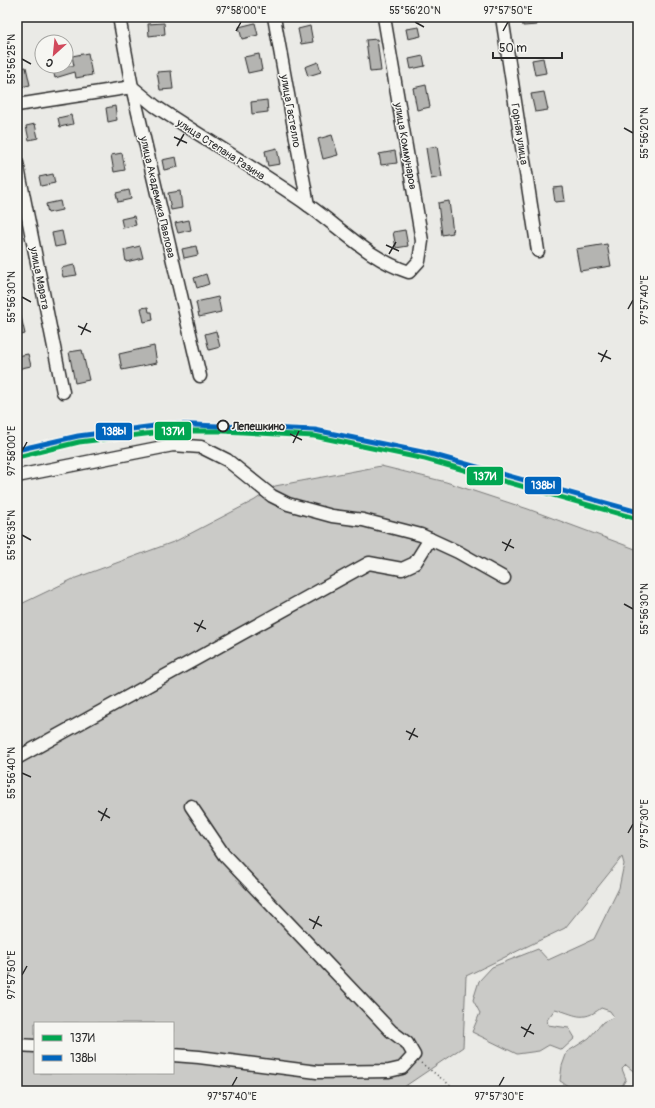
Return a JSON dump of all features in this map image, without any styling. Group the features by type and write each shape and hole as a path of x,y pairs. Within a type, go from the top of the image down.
{"street":[{"name":"улица Академика Павлова","path":"119,17 132,87 200,376"},
{"name":"улица Гастелло","path":"274,17 308,205"},
{"name":"улица Коммунаров","path":"384,17 422,241 419,261 408,272"},
{"name":"Горная улица","path":"502,17 538,250"},
{"path":"17,106 132,87"},
{"name":"улица Степана Разина","path":"132,87 155,106 308,205 364,250 396,268 408,272"},
{"name":"улица Марата","path":"17,163 63,392"},
{"path":"17,476 174,445 200,447 227,460 272,496 288,504 332,516 363,520 430,540 458,552 504,578"},
{"path":"17,758 369,563 402,569 415,563 430,540"},
{"path":"174,1055 317,1072 389,1071 402,1068 414,1055 408,1043 391,1031 224,855 191,806"},
{"path":"17,1045 34,1046"}],"path":[{"path":"414,1055 422,1064 458,1091"}],"shaded area":[{"path":"381,466 446,482 528,509 638,550 638,1075 626,1065 622,1069 626,1079 619,1091 576,1091 560,1081 562,1066 567,1052 589,1038 603,1022 614,1017 610,1011 601,1008 589,1015 578,1016 555,1009 547,1020 548,1025 569,1028 575,1038 562,1050 549,1045 539,1051 517,1054 472,1032 480,1013 473,1000 479,981 492,967 538,949 548,960 594,939 619,888 624,864 622,857 565,928 466,976 463,1047 398,1091 17,1091 17,606 73,579 176,541 255,500 275,486"}],"building":[{"path":"522,17 535,17 537,25 523,26"},
{"path":"164,23 165,34 149,36 148,24"},
{"path":"255,23 258,35 242,39 239,27"},
{"path":"310,26 313,42 301,44 298,29"},
{"path":"419,27 421,36 408,39 406,29"},
{"path":"377,39 381,71 370,72 366,40"},
{"path":"88,53 92,75 76,78 74,72 74,56"},
{"path":"259,54 262,70 248,73 244,57"},
{"path":"423,56 425,66 411,69 409,59"},
{"path":"543,58 546,73 535,75 532,60"},
{"path":"318,62 321,72 308,76 305,67"},
{"path":"26,67 30,85 17,88 17,69"},
{"path":"171,71 173,89 160,90 157,72"},
{"path":"54,74 68,74 55,78"},
{"path":"426,85 430,107 417,110 413,88"},
{"path":"544,92 548,110 535,112 531,94"},
{"path":"267,100 268,112 252,114 251,102"},
{"path":"115,106 117,120 108,122 106,108"},
{"path":"71,115 73,124 60,127 58,118"},
{"path":"35,124 38,138 29,140 26,126"},
{"path":"332,135 338,155 323,159 318,139"},
{"path":"437,146 442,177 431,179 426,148"},
{"path":"277,148 280,164 268,166 265,151"},
{"path":"395,151 397,163 381,165 379,154"},
{"path":"122,153 125,170 114,172 111,155"},
{"path":"176,157 178,167 164,170 162,160"},
{"path":"53,174 55,183 41,186 39,177"},
{"path":"563,187 565,201 555,202 553,188"},
{"path":"129,190 131,199 118,202 116,193"},
{"path":"180,191 182,208 171,210 168,193"},
{"path":"60,201 62,210 48,213 46,204"},
{"path":"449,201 453,233 442,235 438,203"},
{"path":"134,216 136,225 123,228 121,219"},
{"path":"189,220 191,230 178,233 175,223"},
{"path":"405,230 408,246 396,248 393,232"},
{"path":"62,231 65,245 55,247 52,233"},
{"path":"607,244 611,266 580,271 576,249"},
{"path":"140,246 143,258 126,262 124,250"},
{"path":"196,246 198,255 184,258 182,249"},
{"path":"74,265 77,275 63,277 61,268"},
{"path":"206,274 209,284 197,288 194,278"},
{"path":"218,297 221,312 199,317 196,302"},
{"path":"148,307 149,312 152,312 153,320 144,322 141,308"},
{"path":"20,312 25,334 17,336 17,313"},
{"path":"216,331 220,347 209,350 205,334"},
{"path":"154,346 157,363 122,370 119,354"},
{"path":"82,350 89,380 75,383 69,352"},
{"path":"28,354 31,366 17,369 17,356"}],"transit line":[{"name":"138Ы","path":"17,450 78,436 170,424 315,430 427,453 638,512"},
{"name":"137И","path":"17,457 79,442 170,431 223,431 314,436 425,459 638,519"}],"place":[{"name":"Лепешкино","path":"223,426"}]}
